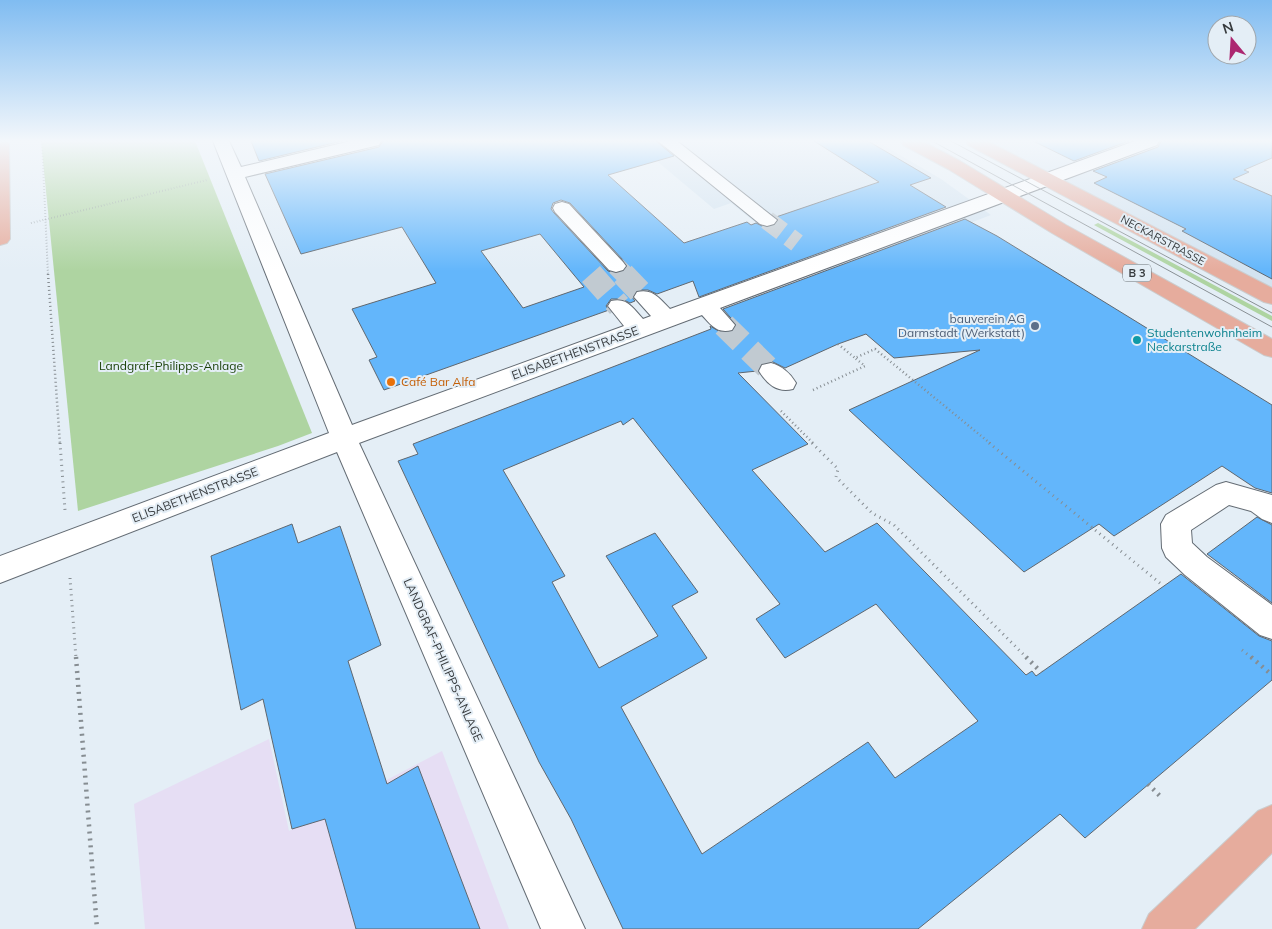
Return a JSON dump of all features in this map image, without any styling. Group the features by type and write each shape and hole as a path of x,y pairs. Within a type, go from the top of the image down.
{"main road":[{"path":"0,184 0,239"},
{"name":"B 3","path":"985,184 1272,349"},
{"name":"NECKARSTRASSE","path":"1056,184 1271,295"},
{"path":"1164,929 1272,825"}],"street":[{"name":"LANDGRAF-PHILIPPS-ANLAGE","path":"238,184 344,438 563,929"},
{"path":"721,184 767,220"},
{"name":"ELISABETHENSTRASSE","path":"0,570 344,438 1036,184"},
{"path":"562,208 616,266"},
{"path":"645,297 667,320"},
{"path":"704,305 724,325"},
{"path":"619,306 639,330"},
{"path":"1272,511 1260,502 1226,493 1176,524 1177,548 1196,566 1272,624"}],"path":[{"path":"45,184 48,269 66,513"},
{"path":"0,227 47,220 192,184"},
{"path":"812,390 865,366 838,344"},
{"path":"855,358 875,349 1168,589"},
{"path":"776,406 838,469 836,477 872,513 894,525 1041,672"},
{"path":"71,582 97,929"},
{"path":"1237,646 1272,675"},
{"path":"1148,784 1162,798"}],"shaded area":[{"path":"685,184 948,184 991,215 825,278 731,203 714,209"},
{"path":"1057,184 1272,184 1272,297"},
{"path":"269,739 289,831 442,751 509,929 145,929 134,804"}],"green space":[{"name":"Landgraf-Philipps-Anlage","path":"45,184 212,184 312,433 278,446 78,511"},
{"path":"1098,223 1272,316 1272,321 1094,225"}],"building":[{"path":"270,184 618,184 684,243 747,222 751,225 756,223 766,228 775,226 779,220 776,217 872,184 912,184 910,185 946,207 699,297 693,281 657,294 648,290 637,290 632,297 635,301 630,303 622,299 611,299 606,306 609,310 384,390 369,360 377,357 352,309 436,283 402,227 301,254","holes":["561,200 570,203 628,266 624,271 617,274 608,271 551,209 553,203","540,234 584,287 523,308 481,251"]},
{"path":"1097,184 1245,184 1272,196 1272,279 1182,231 1186,229"},
{"path":"965,219 997,236 1272,405 1272,493 1255,488 1222,466 1114,536 1099,524 1024,572 849,410 980,350 894,358 866,334 838,344 785,368 771,361 762,363 757,371 738,373 808,444 752,470 825,552 877,523 1026,675 1032,671 1036,676 1181,574 1259,636 1272,641 1272,680 1085,838 1060,814 918,929 623,929 571,819 539,762 398,461 418,454 413,444 711,329 710,326 722,333 732,332 737,325 723,309","holes":["633,418 780,604 756,619 785,658 876,604 978,721 895,778 868,742 702,854 621,707 707,658 672,606 698,592 655,533 606,556 658,636 599,668 552,582 565,576 503,470 621,421 623,425"]},
{"path":"1257,517 1272,525 1272,603 1207,554"},
{"path":"292,524 298,543 340,526 381,645 348,661 387,784 418,766 480,929 356,929 325,819 292,829 263,699 241,710 211,556"}],"tunnel":[{"path":"767,220 797,243"},
{"path":"616,266 625,275"},
{"path":"591,274 619,306"},
{"path":"623,274 645,297"},
{"path":"724,325 771,371"}],"tram line":[{"path":"1011,184 1272,327"},
{"path":"1032,184 1272,313"}],"place":[{"name":"bauverein AG Darmstadt (Werkstatt)","path":"1035,326"},
{"name":"Studentenwohnheim Neckarstraße","path":"1137,340"},
{"name":"Café Bar Alfa","path":"391,382"}]}
